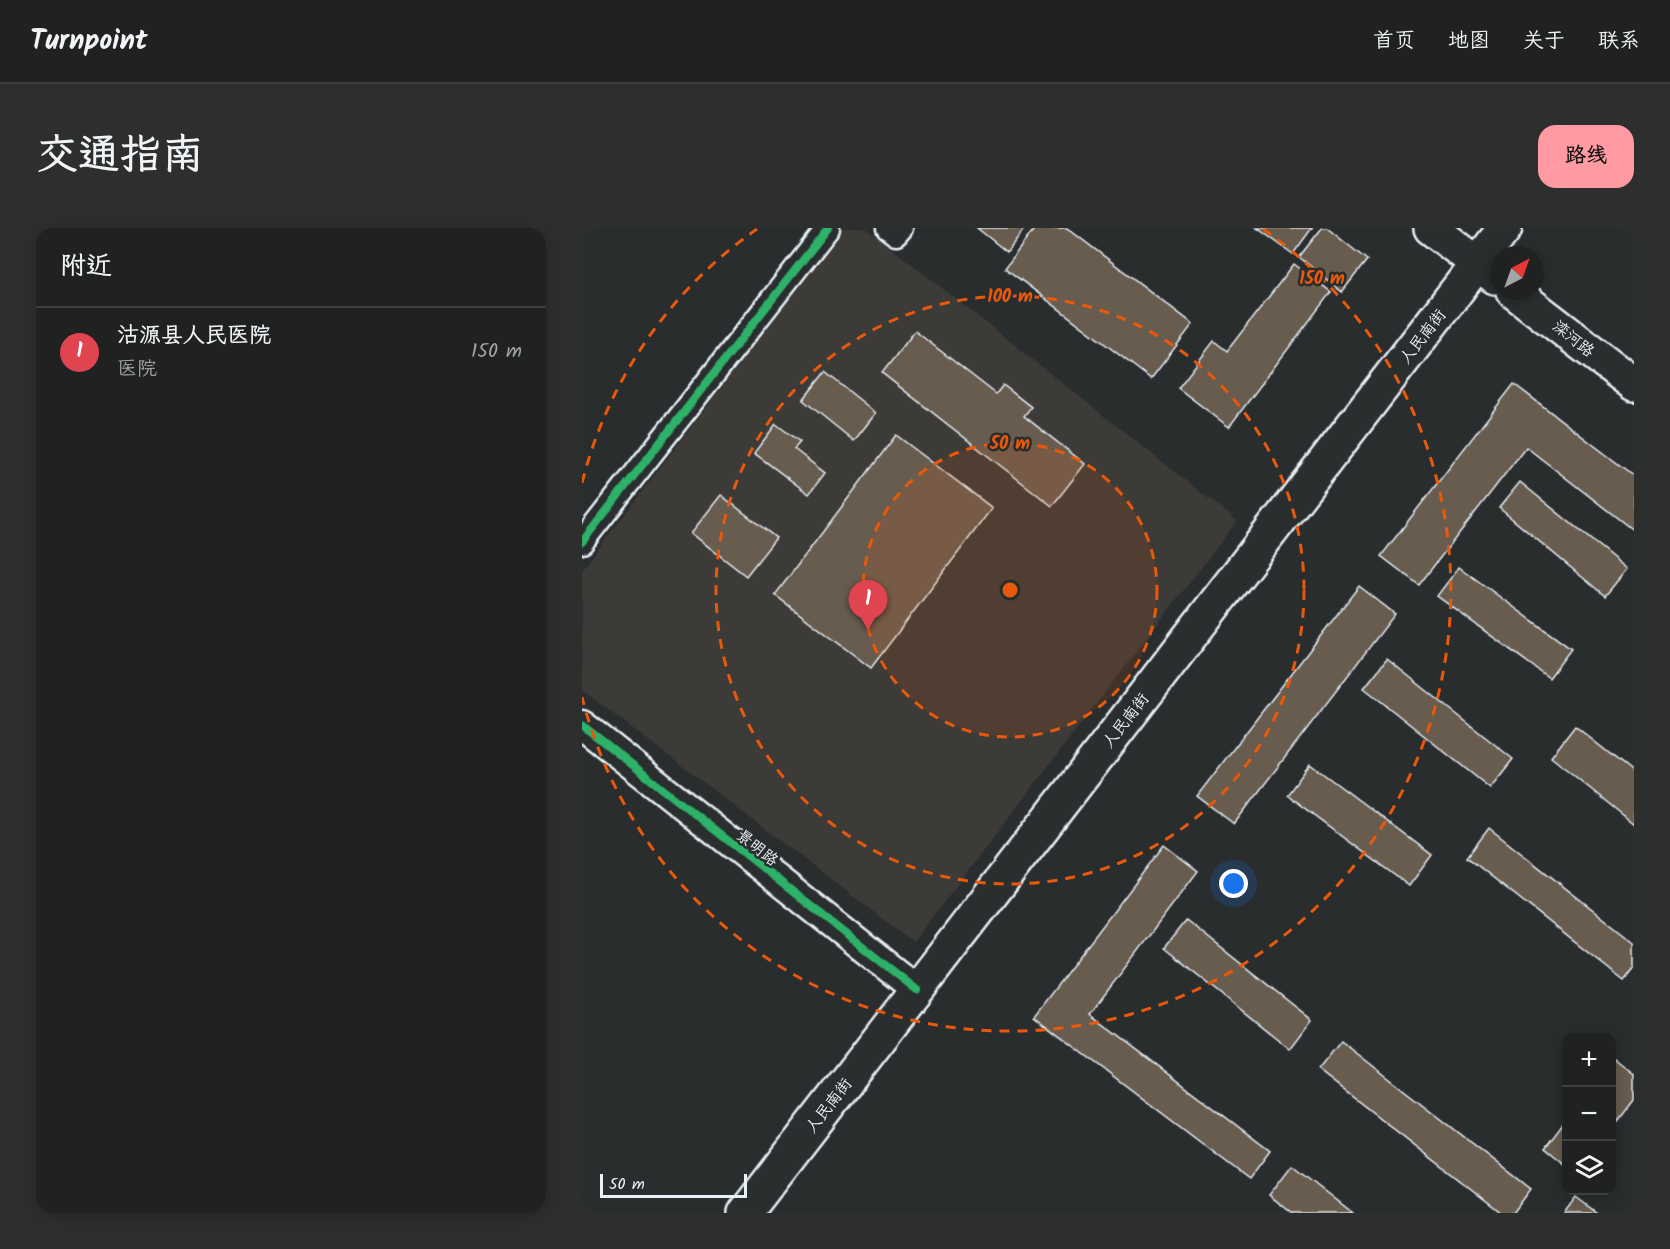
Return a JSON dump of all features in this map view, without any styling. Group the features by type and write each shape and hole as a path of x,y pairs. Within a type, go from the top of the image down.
{"main road":[{"path":"1431,228 1488,272"},
{"name":"人民南街","path":"745,1213 916,990 1488,272 1505,228"},
{"name":"滦河路","path":"1525,300 1634,384"}],"street":[{"path":"582,542 828,228"},
{"path":"888,228 896,234 901,228"},
{"name":"景明路","path":"582,725 916,990"}],"shaded area":[{"path":"843,228 866,228 1237,521 913,942 582,690 582,570"}],"building":[{"path":"977,228 1025,228 1007,252"},
{"path":"1035,228 1067,228 1193,324 1151,379 1005,268"},
{"path":"1257,228 1312,228 1293,254"},
{"path":"1322,228 1327,228 1367,260 1342,292 1299,257"},
{"path":"1294,264 1331,292 1229,427 1178,388 1214,341 1227,351"},
{"path":"915,331 996,394 1003,385 1031,407 1024,416 1085,464 1052,506 882,373"},
{"path":"825,372 876,413 854,441 803,400"},
{"path":"1514,384 1634,476 1634,531 1526,447 1419,585 1381,556"},
{"path":"776,424 800,442 794,449 825,473 809,494 754,453"},
{"path":"896,435 992,508 871,668 775,595"},
{"path":"1520,482 1627,569 1605,596 1499,508"},
{"path":"721,495 776,538 746,576 691,533"},
{"path":"1459,567 1571,649 1549,678 1437,596"},
{"path":"1359,586 1395,614 1234,824 1197,796"},
{"path":"1387,659 1513,759 1490,788 1364,688"},
{"path":"1575,726 1634,773 1634,824 1551,757"},
{"path":"1310,764 1432,855 1409,886 1287,795"},
{"path":"1489,828 1634,942 1634,968 1624,981 1467,857"},
{"path":"1164,845 1198,871 1090,1014 1270,1151 1249,1179 1034,1016"},
{"path":"1186,920 1312,1020 1290,1049 1164,948"},
{"path":"1341,1041 1531,1189 1513,1213 1502,1213 1318,1070"},
{"path":"1616,1060 1634,1074 1634,1100 1616,1124"},
{"path":"1562,1125 1562,1162 1545,1148"},
{"path":"1292,1165 1353,1213 1292,1213 1269,1195"},
{"path":"1576,1197 1597,1213 1564,1213"}],"cycle path":[{"path":"582,542 828,228"},
{"path":"582,725 917,990"}],"place":[{"name":"沽源县人民医院","path":"868,630"}]}
